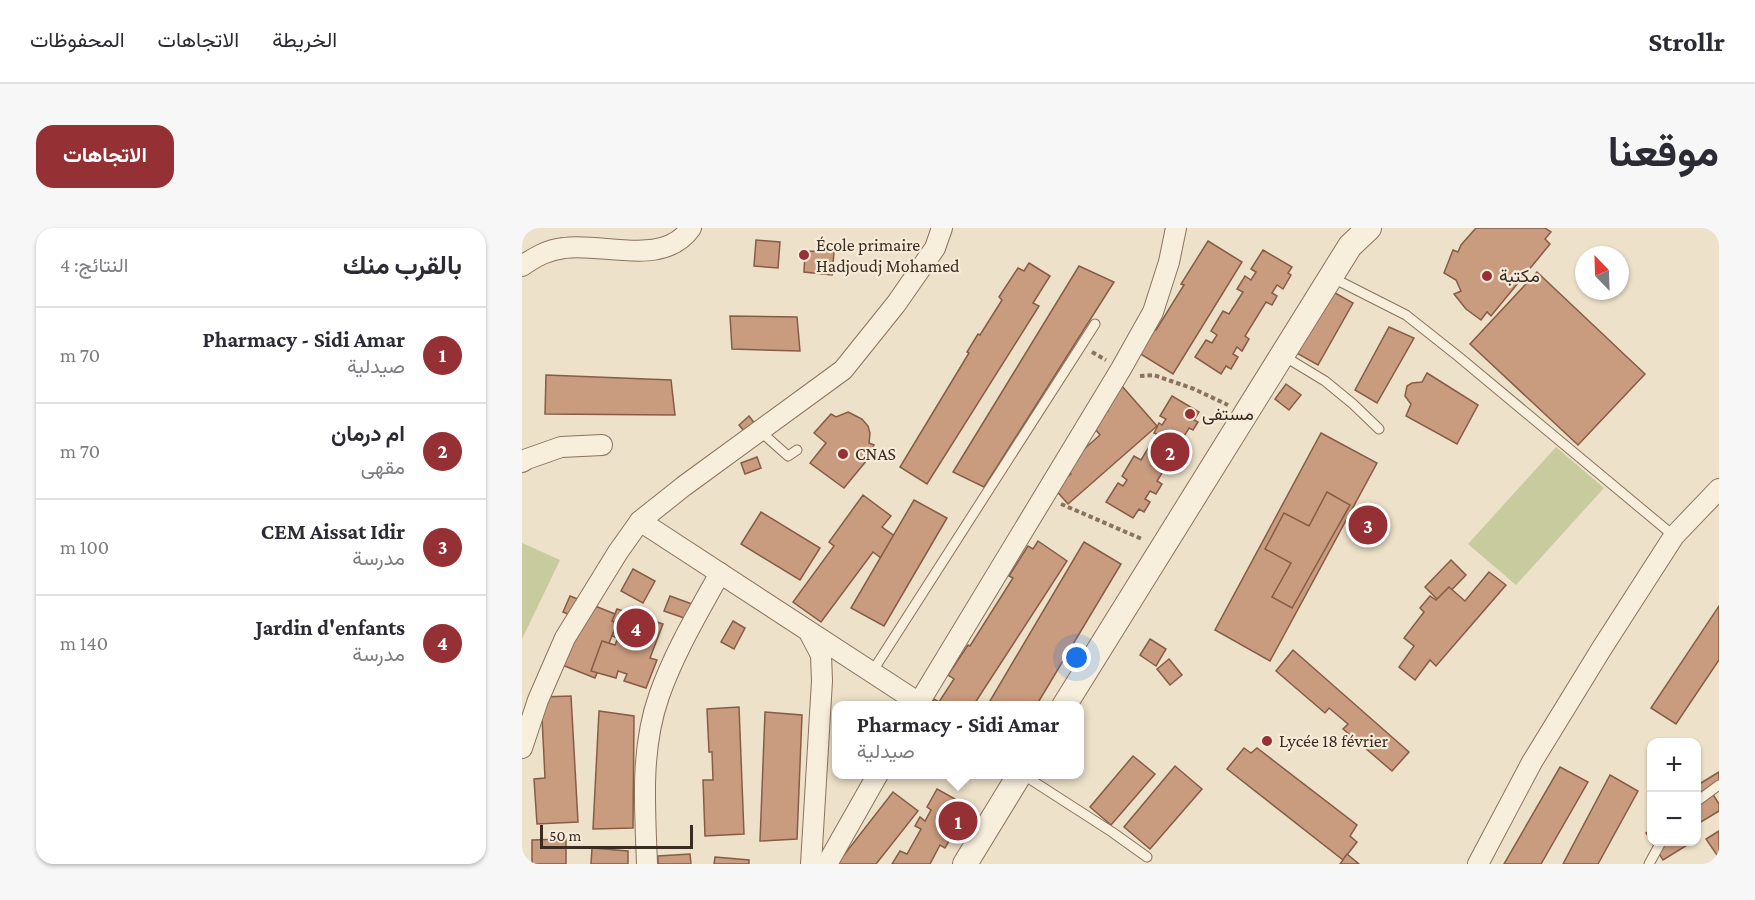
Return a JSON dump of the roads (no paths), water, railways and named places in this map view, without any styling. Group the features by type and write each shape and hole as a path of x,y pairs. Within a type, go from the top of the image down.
{"street":[{"path":"522,267 535,257 566,247 646,251 672,245 691,228"},
{"path":"522,748 530,704 565,638 618,552 640,522 684,486 843,370 896,304 934,248 942,228"},
{"path":"920,701 1121,369 1153,312 1169,262 1176,228"},
{"path":"1066,701 1350,246 1369,228"},
{"path":"522,462 561,447 602,445"},
{"path":"1478,864 1532,762 1602,648 1674,537 1719,489"},
{"path":"640,522 914,701"},
{"path":"647,864 645,786 649,736 659,697 681,646 720,573"},
{"path":"809,631 821,655 822,681 811,864"},
{"path":"827,864 875,779"},
{"path":"965,864 1018,779"}],"lane":[{"path":"1332,277 1406,315 1674,537"},
{"path":"872,672 1095,324"},
{"path":"1282,355 1325,381 1379,429"},
{"path":"760,431 788,456 797,450"},
{"path":"1029,779 1147,857"},
{"path":"1701,798 1719,785"},
{"path":"1649,864 1659,846"}],"place":[{"name":"École primaire Hadjoudj Mohamed","path":"804,255"},
{"name":"مكتبة","path":"1487,276"},
{"name":"مستفى","path":"1190,414"},
{"name":"ام درمان","path":"1170,452"},
{"name":"CNAS","path":"843,454"},
{"name":"CEM Aissat Idir","path":"1368,525"},
{"name":"Jardin d'enfants","path":"636,628"},
{"name":"Lycée 18 février","path":"1267,741"},
{"name":"Pharmacy - Sidi Amar","path":"958,821"}]}
